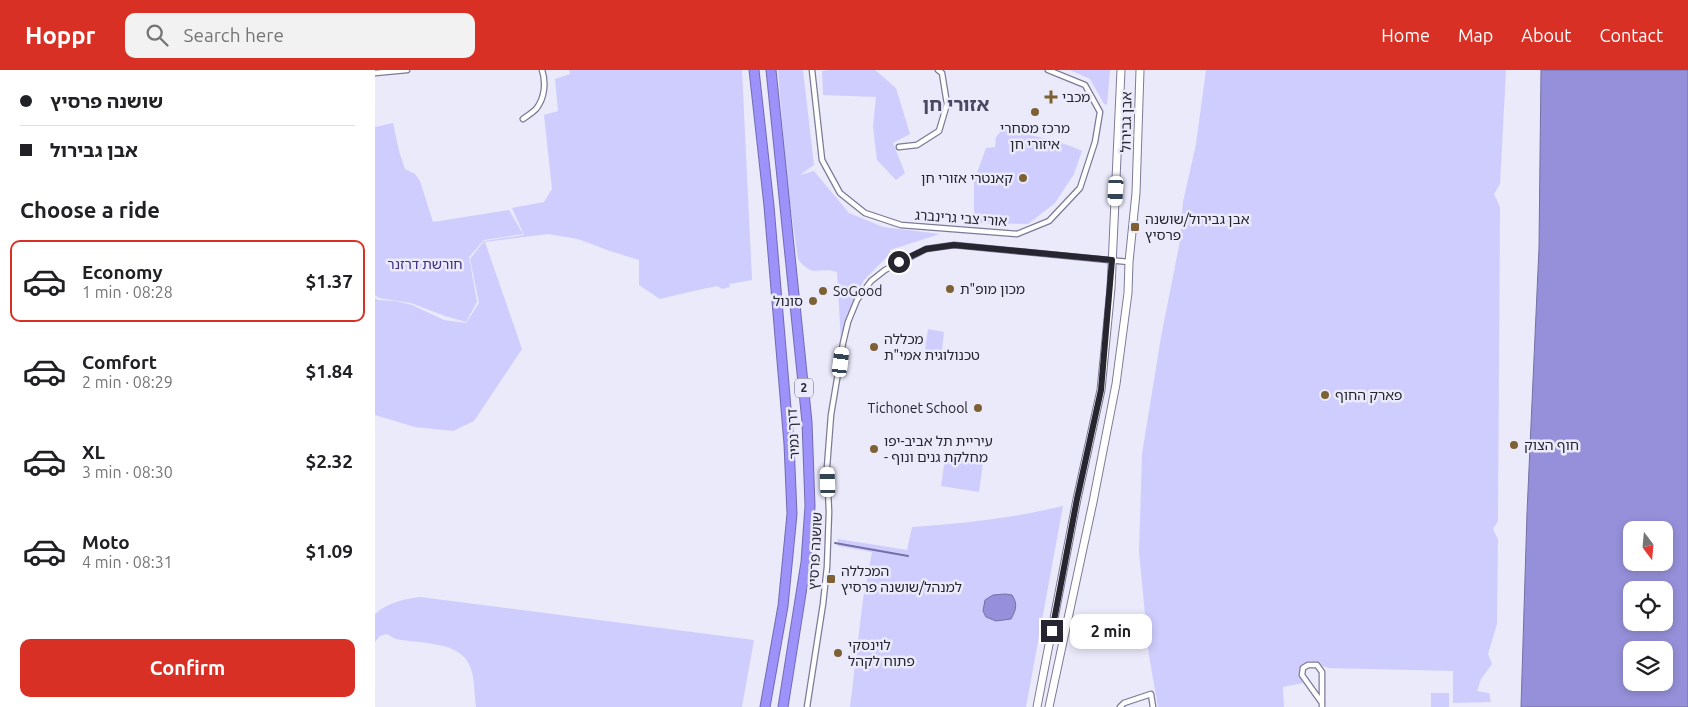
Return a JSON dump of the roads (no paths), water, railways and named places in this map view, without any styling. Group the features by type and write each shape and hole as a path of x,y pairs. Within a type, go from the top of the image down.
{"highway":[{"name":"דרך נמיר","path":"754,70 769,206 793,514 783,606 765,707"},
{"name":"דרך נמיר","path":"771,70 807,422 810,506 806,562 783,707"}],"street":[{"path":"375,73 407,70"},
{"path":"523,119 536,109 543,95 545,80 542,70"},
{"name":"אורי צבי גרינברג","path":"812,70 822,160 840,193 865,212 901,225 1017,234 1049,221 1079,188 1095,142 1100,112 1085,85 1048,70"},
{"path":"899,147 917,145 939,131 947,104 942,73 938,70"},
{"name":"אבן גבירול","path":"1037,707 1077,499 1101,390 1112,260 1121,70"},
{"name":"אבן גבירול","path":"1049,707 1116,384 1128,293 1136,193 1140,70"},
{"name":"שושנה פרסיץ","path":"807,707 827,567 829,512 827,467 831,415 843,343 848,322 857,300 871,281 885,270 926,249 954,245 1129,262"},
{"path":"1308,664 1314,664 1321,669 1322,705 1302,675 1303,668 1308,664"},
{"path":"1119,707 1129,701 1151,694 1153,707"},
{"path":"1129,701 1131,707"}],"waterway":[{"path":"835,543 908,556"}],"place":[{"name":"מכבי","path":"1051,97"},
{"name":"מרכז מסחרי איזורי חן","path":"1035,112"},
{"name":"קאנטרי אזורי חן","path":"1023,178"},
{"name":"אבן גבירול/שושנה פרסיץ","path":"1135,227"},
{"name":"מכון מופ\"ת","path":"950,289"},
{"name":"SoGood","path":"823,291"},
{"name":"סונול","path":"813,301"},
{"name":"מכללה טכנולוגית אמי\"ת","path":"874,347"},
{"name":"פארק החוף","path":"1325,395"},
{"name":"Tichonet School","path":"978,408"},
{"name":"חוף הצוק","path":"1514,445"},
{"name":"עיריית תל אביב-יפו - מחלקת גנים ונוף","path":"874,449"},
{"name":"המכללה למנהל/שושנה פרסיץ","path":"831,579"},
{"name":"לוינסקי פתוח לקהל","path":"838,653"}],"district":[{"name":"אזורי חן","path":"956,104"}],"park label":[{"name":"חורשת דרזנר","path":"425,264"}]}
